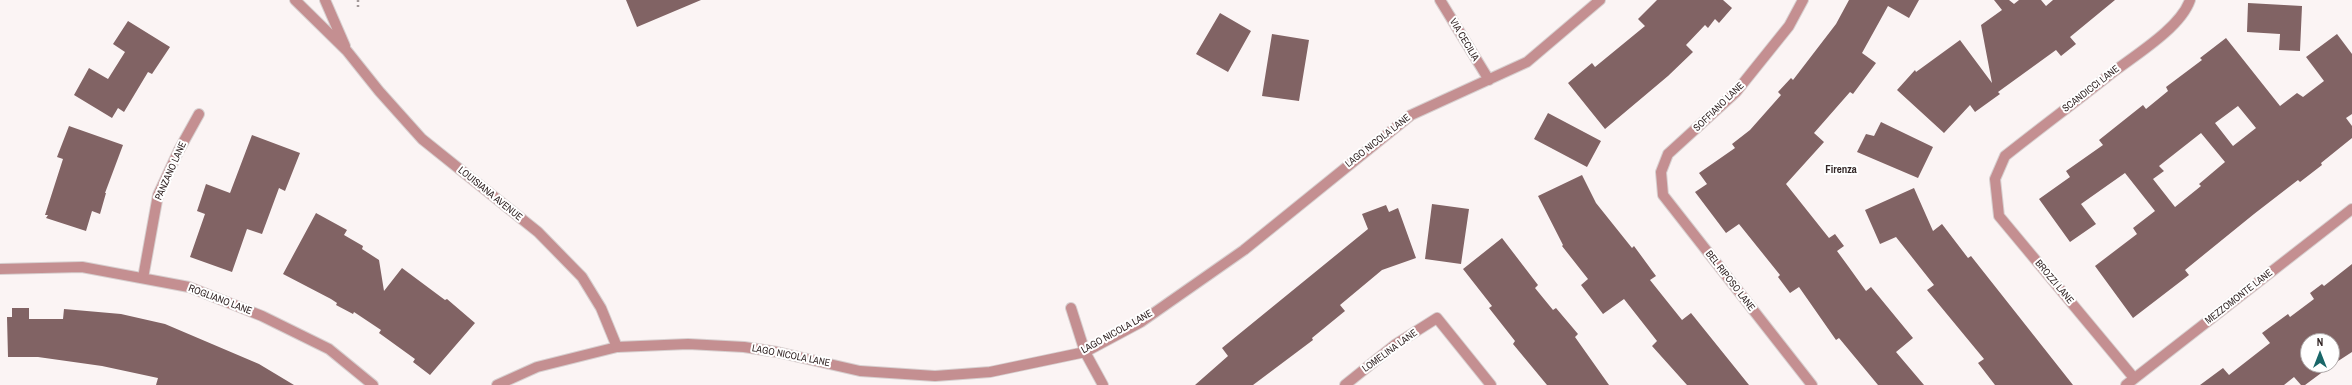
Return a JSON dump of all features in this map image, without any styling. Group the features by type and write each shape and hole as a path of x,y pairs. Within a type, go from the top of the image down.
{"street":[{"name":"LOUISIANA AVENUE","path":"296,0 347,51 379,91 422,139 538,232 582,277 601,308 617,347"},
{"name":"LOUISIANA AVENUE","path":"325,0 347,51"},
{"name":"VIA CECILIA","path":"1440,0 1489,80"},
{"name":"LAGO NICOLA LANE","path":"497,385 537,367 617,347 688,344 744,347 777,352 860,371 935,376 990,372 1085,352 1141,322 1244,250 1411,115 1527,62 1600,0"},
{"name":"SOFFIANO LANE","path":"1661,172 1668,154 1736,92 1789,26 1803,0"},
{"name":"SCANDICCI LANE","path":"1994,179 2005,156 2153,41 2187,9 2190,0"},
{"name":"PANZANO LANE","path":"143,278 158,195 179,150 199,114"},
{"name":"BEL RIPOSO LANE","path":"1661,172 1663,195 1812,385"},
{"name":"BROZZI LANE","path":"1994,179 1999,216 2134,378"},
{"name":"MEZZOMONTE LANE","path":"2126,385 2352,209"},
{"name":"ROGLIANO LANE","path":"0,270 82,267 188,287 262,316 329,349 373,385"},
{"path":"1071,308 1085,352 1103,385"},
{"name":"LOMELINA LANE","path":"1345,385 1396,344 1437,318 1491,385"}],"path":[{"path":"358,0 358,7"}],"building":[{"path":"626,0 701,0 637,27"},
{"path":"1657,0 1723,0 1732,8 1719,23 1715,19 1708,28 1705,25 1686,45 1693,52 1668,76 1605,129 1568,83 1592,63 1595,67 1645,26 1638,19"},
{"path":"1849,0 1919,0 1909,18 1888,6 1862,53 1876,63 1853,94 1850,92 1814,133 1824,142 1786,184 1829,238 1835,234 1844,246 1837,251 1866,291 1871,287 1913,338 1896,352 1924,385 1878,385 1839,338 1836,340 1799,287 1790,293 1778,277 1780,275 1739,224 1726,233 1695,192 1707,184 1699,173 1735,148 1732,144 1750,130 1781,95 1778,92 1791,78 1793,80 1836,24"},
{"path":"1994,0 2009,0 2014,4 2019,0 2041,0 2046,6 2053,0 2115,0 2070,37 2076,44 2061,56 2056,50 1998,92 2000,94 1975,112 1970,105 1944,133 1897,90 1915,70 1916,72 1960,40 1992,83 1981,25 2002,10"},
{"path":"2248,3 2302,6 2300,51 2279,50 2280,34 2247,32"},
{"path":"1220,13 1251,31 1228,72 1196,54"},
{"path":"128,21 170,47 152,74 148,72 124,112 118,108 112,118 74,95 89,68 108,79 125,52 113,44"},
{"path":"1272,34 1309,40 1299,101 1262,96"},
{"path":"2337,34 2352,54 2352,114 2346,118 2352,126 2352,138 2321,163 2322,165 2300,182 2298,180 2185,270 2189,275 2133,318 2095,266 2137,234 2133,228 2155,211 2125,173 2081,204 2096,224 2070,242 2039,199 2070,177 2066,171 2103,145 2099,140 2143,105 2146,109 2168,91 2166,87 2202,60 2200,58 2226,38 2280,106 2297,93 2303,97 2324,81 2306,57","holes":["2238,106 2256,128 2233,146 2215,123","2201,133 2225,162 2199,184 2201,186 2175,207 2153,179 2164,171 2159,166"]},
{"path":"1548,113 1601,141 1587,167 1534,139"},
{"path":"1881,122 1933,147 1918,178 1857,152 1866,134 1874,136"},
{"path":"69,126 123,145 105,193 100,214 92,211 86,231 46,218 48,215 45,215 63,159 57,157"},
{"path":"252,135 300,153 285,191 279,188 262,234 247,229 232,272 190,257 205,214 197,211 206,184 230,193"},
{"path":"1582,175 1596,203 1632,248 1634,246 1656,276 1650,280 1682,320 1691,313 1749,385 1687,385 1652,346 1657,341 1624,299 1603,314 1581,285 1588,279 1562,246 1563,245 1538,196"},
{"path":"1914,188 1933,231 1942,224 1968,258 1971,256 2073,385 1995,385 1978,363 1984,359 1927,290 1934,285 1896,237 1880,244 1865,210"},
{"path":"1432,204 1469,209 1461,264 1425,259"},
{"path":"1386,205 1389,212 1398,208 1416,258 1382,270 1340,305 1345,311 1312,338 1313,340 1253,385 1195,385 1228,356 1222,348 1368,229 1362,214"},
{"path":"316,213 347,230 344,235 363,246 362,249 379,260 384,291 402,268 445,300 447,299 475,323 430,375 413,362 415,359 379,333 381,330 354,312 353,314 336,305 337,303 331,299 283,274"},
{"path":"1502,238 1538,285 1535,288 1553,310 1556,308 1578,334 1575,337 1609,385 1547,385 1513,344 1515,341 1489,308 1492,306 1463,269"},
{"path":"2352,264 2352,352 2340,360 2340,333 2300,333 2300,373 2321,373 2305,385 2301,385 2294,377 2284,385 2200,385 2223,368 2229,375 2270,343 2262,333 2288,314 2290,317 2314,299 2310,293 2322,284 2324,286"},
{"path":"12,308 29,308 29,319 63,319 64,309 121,314 165,324 259,364 294,385 156,385 158,378 102,366 38,357 8,357 7,317 12,317"}],"district":[{"name":"Firenza","path":"1841,170"}]}
